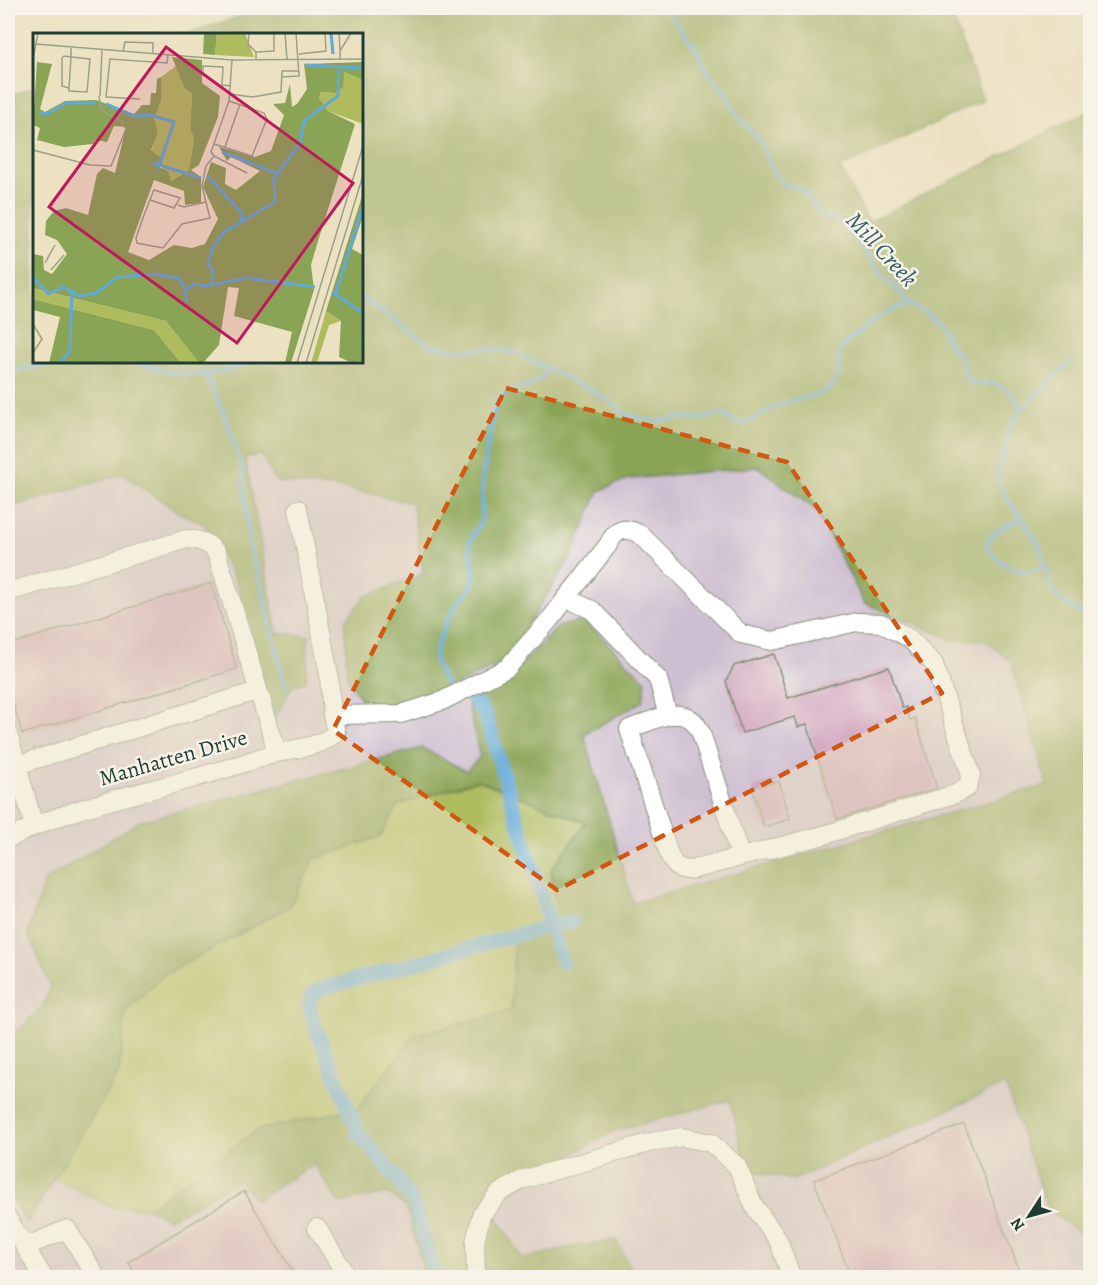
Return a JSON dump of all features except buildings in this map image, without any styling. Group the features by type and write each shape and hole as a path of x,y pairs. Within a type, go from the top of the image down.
{"street":[{"path":"298,509 329,675 332,715 401,714 442,701 507,668 551,618 608,545 612,536 621,529 630,529 641,535 741,634 772,640 857,621 882,623 910,639 934,664 971,775 967,788 955,794 824,835 691,870 681,870 673,864 629,729 668,716 682,715 690,718 701,732 740,856"},
{"path":"8,592 187,539 198,540 217,554 277,753"},
{"path":"566,598 592,610 658,679 668,716"},
{"path":"17,765 257,691"},
{"name":"Manhatten Drive","path":"8,840 34,826 76,811 323,741 336,732 332,715"},
{"path":"8,733 34,826"},
{"path":"476,1278 475,1243 481,1215 499,1193 522,1180 652,1142 682,1137 711,1143 737,1166 754,1206 778,1240 792,1278"},
{"path":"8,1219 44,1278"},
{"path":"317,1228 348,1278"},
{"path":"25,1247 67,1229 98,1278"}],"highlighted area":[{"path":"506,388 787,462 942,693 557,890 333,730"}],"shaded area":[{"path":"363,362 671,476 759,467 870,552 1090,686 1090,1277 8,1278 8,508 218,445"}],"green space":[{"path":"266,8 949,8 983,100 840,168 869,222 1090,111 1090,1242 1047,1208 1005,1084 793,1180 747,1170 730,1100 614,1131 488,1202 522,1259 572,1247 616,1240 635,1277 425,1277 407,1208 387,1193 339,1203 314,1164 254,1201 240,1179 169,1219 148,1208 258,1130 358,1108 415,1035 511,1011 515,934 559,924 551,870 586,823 478,780 398,805 381,836 314,859 290,906 162,976 125,1011 119,1073 27,1223 8,1192 8,1037 20,1029 43,1006 50,985 28,933 44,881 140,821 422,748 466,771 480,757 467,701 508,678 558,627 584,620 646,681 643,701 584,734 633,903 1047,785 1011,662 985,640 954,640 864,603 817,511 758,467 628,479 599,491 570,559 504,662 427,699 366,707 347,677 345,622 364,597 423,574 412,503 349,489 277,482 261,455 245,457 277,633 309,636 306,682 293,685 273,721 238,585 204,524 178,512 123,474 8,508 8,96 33,87 33,363 363,363 363,33 190,33"},
{"path":"478,779 586,823 551,870 559,924 515,934 511,1011 415,1035 358,1108 258,1130 148,1208 113,1207 53,1178 119,1073 125,1011 162,976 290,906 314,859 381,836 398,805"}],"waterway":[{"name":"Mill Creek","path":"668,8 671,16 697,49 705,67 726,94 738,117 758,137 774,173 784,184 803,190 818,212 845,227 883,277 909,304 928,314 941,326 947,342 961,357 963,370 969,382 989,383 1004,388 1013,396 1021,410"},
{"path":"363,299 431,346 456,350 500,349 518,354 589,389 615,405 623,413 641,419 657,421 684,417 704,419 716,414 723,415 737,423 753,419 781,404 828,389 836,382 838,358 845,344 878,318 909,304"},
{"name":"Mill Creek","path":"1072,360 1021,410 1012,422 999,476 1002,491 1038,542 1052,590 1061,600 1090,622"},
{"path":"8,370 74,363"},
{"path":"137,363 183,374 213,373 247,363"},
{"path":"450,689 437,667 435,654 452,611 472,585 473,567 470,547 474,532 481,524 483,475 495,400 507,392 536,382 549,368"},
{"path":"205,372 227,421 242,470 250,551 259,576 286,688"},
{"path":"1022,518 992,535 986,544 987,548 1000,561 1014,569 1029,571 1046,566"},
{"path":"473,699 485,715 562,962"},
{"path":"436,1278 414,1204 397,1178 359,1134 314,1023 309,1004 311,996 318,990 556,924 572,922"}]}
